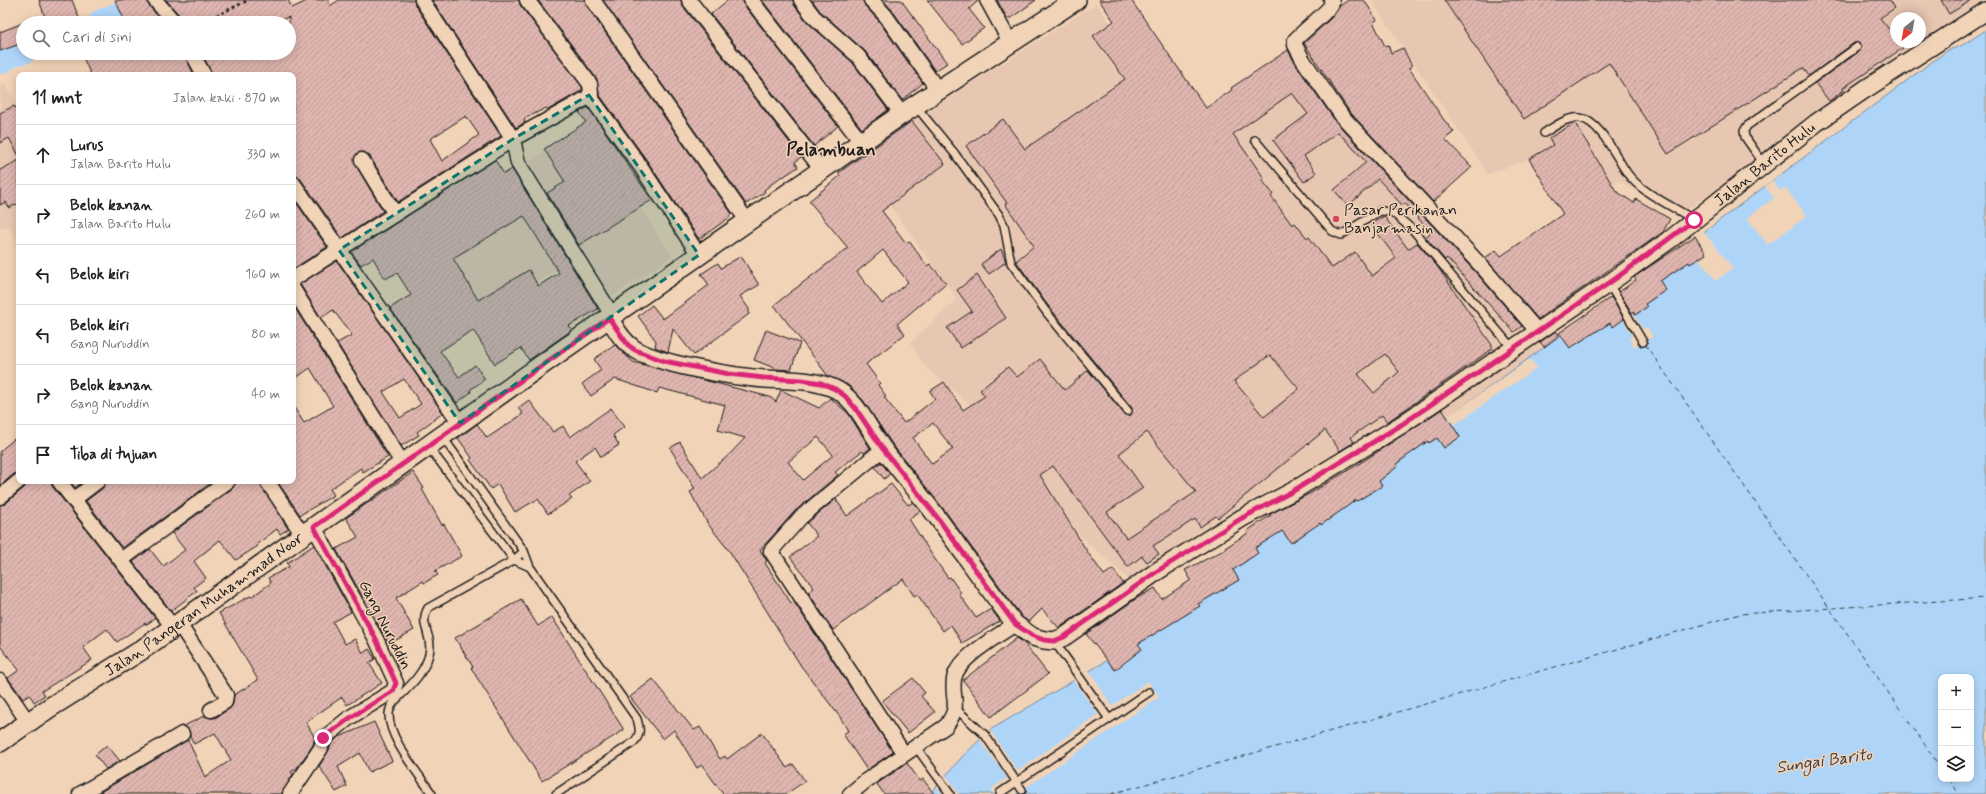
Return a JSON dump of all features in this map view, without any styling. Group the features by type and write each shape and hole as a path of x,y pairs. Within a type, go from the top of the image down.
{"main road":[{"name":"Jalan Pangeran Muhammad Noor","path":"0,742 28,722 140,651 610,317 908,110 1076,0"}],"street":[{"path":"422,0 513,139 518,163 628,345 635,350 664,361 729,374 821,383 835,389 845,396 856,409 883,449 937,517 1015,624 1033,636 1044,640 1054,641"},
{"path":"296,276 513,139 580,103 589,95 591,90 590,84 527,0"},
{"path":"593,0 748,222"},
{"path":"689,0 822,171"},
{"path":"751,0 862,143"},
{"path":"801,0 814,17 858,56 908,110"},
{"path":"871,0 885,15 938,90"},
{"path":"987,0 1010,42"},
{"path":"1331,0 1331,6 1329,9 1319,16 1295,40 1295,45 1303,60 1342,116 1486,270 1538,332"},
{"path":"157,3 169,16"},
{"name":"Jalan Barito Hulu","path":"1054,641 1075,630 1159,570 1242,518 1293,491 1401,425 1609,283 1694,220 1816,123 1986,11"},
{"path":"196,60 202,72"},
{"path":"589,95 641,167 699,255"},
{"path":"362,160 395,214"},
{"path":"296,187 460,423"},
{"path":"296,294 403,464"},
{"path":"883,449 801,517 771,551 910,750"},
{"path":"0,497 16,484"},
{"path":"61,484 121,560 176,625 226,695 225,702 211,710"},
{"path":"73,500 94,484"},
{"path":"121,560 224,484"},
{"name":"Gang Nuruddin","path":"270,484 309,531 376,639 396,683 393,691 350,718 323,738 321,748 290,794"},
{"path":"850,794 910,750 946,726 953,717 955,708 954,679 956,672 966,660 1015,624"},
{"path":"0,681 28,722"},
{"path":"80,794 182,734"}],"lane":[{"path":"1764,164 1745,137 1744,131 1747,126 1857,47"},
{"path":"908,110 955,154 1000,215 1004,225 1011,263 1047,313 1128,411"},
{"path":"1544,133 1566,121 1576,118 1580,118 1593,124 1628,174 1646,191 1694,220"},
{"path":"1255,140 1332,231 1341,234 1380,211 1392,212 1413,230 1513,349"},
{"path":"1609,283 1644,342"},
{"path":"435,441 524,551 530,567 637,719 640,730 639,736 634,742 560,793"},
{"path":"435,441 514,560 530,567"},
{"path":"432,794 392,732 389,713 394,702 418,675 429,654 430,643 424,620 428,608 514,560 524,551"},
{"path":"1054,641 1109,719"},
{"path":"1000,793 1149,692"},
{"path":"955,708 985,735 1022,790"},
{"path":"910,750 950,794"}],"path":[{"path":"215,16 249,0"}],"highlighted area":[{"path":"589,95 699,255 460,423 339,250 513,139"}],"shaded area":[{"path":"1371,0 1980,0 1926,39 1926,12 1890,12 1890,48 1914,48 1678,216 1619,181 1571,201 1539,155 1488,174"},
{"path":"1096,4 1147,71 1195,148 1297,65 1345,128 1529,329 1542,350 1410,456 1391,431 1342,449 1215,521 1128,579 1080,535 999,430 927,368 910,343 957,299 867,174 921,133 913,118 926,112"},
{"path":"5,84 16,104 16,239 8,226 0,229 0,86"},
{"path":"587,127 672,256 610,298 523,164"},
{"path":"528,176 579,256 463,328 409,239"}],"water":[{"name":"Sungai Barito","path":"1986,30 1986,794 930,794 961,758 990,730 1130,647 1279,529 1402,450 1611,299 1686,248 1717,222 1948,50 1961,46"}],"pier":[{"path":"1772,181 1780,191 1785,187 1807,216 1768,245 1747,218 1774,198 1765,186"},
{"path":"1703,231 1733,268 1716,281 1687,244"},
{"path":"1621,293 1643,329 1647,327 1653,337 1634,347 1629,338 1632,335 1611,299"},
{"path":"1530,359 1537,368 1454,425 1448,416"},
{"path":"1089,670 1112,706 1148,681 1159,697 1016,794 994,794 991,789 1007,778 980,741 990,730 1018,771 1098,714 1073,680"},
{"path":"946,775 959,794 942,794 937,787"}],"building":[{"path":"39,0 72,0 78,16 45,16"},
{"path":"115,0 147,0 149,6 158,16 123,16"},
{"path":"166,0 288,0 292,8 309,0 328,0 330,6 339,0 414,0 415,5 501,136 398,202 369,155 362,152 357,153 354,160 355,164 383,211 342,238 300,178 296,176 296,72 211,72 205,60 296,60 296,16 180,16","holes":["466,116 479,135 442,161 430,139"]},
{"path":"432,0 519,0 520,5 582,87 582,90 548,110 546,108 524,119 525,122 516,128"},
{"path":"538,0 585,0 586,5 732,214 729,216 730,217 699,239 648,162 599,94 597,79"},
{"path":"603,0 681,0 682,5 801,157 795,162 798,167 783,177 782,176 764,190 765,192 746,204"},
{"path":"728,0 743,0 744,5 838,126 814,146 711,14"},
{"path":"762,0 793,0 794,5 808,23 852,62 888,110 862,129"},
{"path":"812,0 863,0 865,6 878,20 923,83 902,100 865,51 820,11"},
{"path":"883,0 901,0 947,63 935,71 892,10"},
{"path":"927,0 979,0 969,9 984,28 962,44"},
{"path":"997,0 1036,0 1011,18 1007,18"},
{"path":"1099,0 1131,0 1206,108 1232,90 1231,88 1288,50 1296,65 1336,122 1479,276 1522,326 1514,332 1447,258 1445,260 1425,237 1431,233 1405,203 1402,205 1378,179 1348,206 1334,190 1366,162 1338,132 1304,156 1316,173 1304,182 1273,140 1308,114 1292,93 1233,134 1264,178 1262,180 1273,194 1271,196 1292,225 1295,223 1307,238 1309,237 1332,268 1355,252 1372,276 1396,258 1371,224 1384,216 1408,249 1417,243 1437,266 1492,345 1492,349 1387,422 1382,415 1351,437 1354,442 1340,451 1325,430 1218,518 1216,516 1200,527 1195,519 1153,546 1159,554 1147,562 1142,556 1128,567 1053,466 1040,475 1088,553 1104,575 1113,569 1123,583 1059,628 1042,609 1029,622 1022,617 945,511 892,444 863,400 848,385 828,376 774,305 848,248 809,201 840,176 838,173 912,121 945,164 882,211 906,243 909,241 927,266 930,264 946,283 897,324 905,334 866,364 880,383 878,385 886,396 884,397 904,423 935,399 930,391 944,382 963,410 985,396 980,390 1008,367 1017,377 1040,359 1065,390 1088,370 1124,414 1128,416 1131,415 1132,408 1046,303 1016,261 1034,246 1005,204 1007,203 966,146 1003,119 1025,149 1125,79 1093,36 1114,21","holes":["883,250 908,282 882,304 857,272","1385,354 1399,372 1374,393 1358,374","1270,355 1299,389 1264,417 1234,381","933,423 953,449 932,464 913,438","1147,432 1196,492 1126,538 1107,512 1143,488 1119,454"]},
{"path":"1348,0 1364,0 1377,20 1373,22 1385,46 1388,45 1391,53 1403,48 1412,66 1409,68 1444,120 1454,132 1445,139 1472,167 1433,202 1349,111 1304,43 1332,17 1340,6"},
{"path":"1444,0 1890,0 1895,8 1880,18 1890,30 1890,48 1903,48 1843,88 1844,90 1829,101 1815,83 1860,51 1861,44 1859,42 1854,43 1809,76 1803,68 1668,154 1609,63 1524,119"},
{"path":"1941,0 1972,0 1949,14"},
{"path":"16,26 16,45 0,51 0,32"},
{"path":"84,60 187,60 193,72 90,72"},
{"path":"14,106 16,108 16,151 9,138 0,143 0,113"},
{"path":"588,107 652,200 579,245 547,193 565,182 544,149 586,122 579,112"},
{"path":"1575,123 1616,191 1634,203 1636,199 1670,219 1663,232 1538,319 1485,258 1496,250 1501,256 1563,214 1529,159 1553,145 1549,138"},
{"path":"495,160 504,174 512,169 598,309 569,326 572,330 529,360 521,348 495,364 473,330 440,351 459,377 475,365 485,379 470,390 471,392 457,403 390,308 411,295 397,273 385,279 373,258 361,265 351,252","holes":["524,216 559,273 538,286 529,270 478,300 453,258"]},
{"path":"16,162 16,204 9,208 6,202 0,205 0,170"},
{"path":"296,202 327,247 296,267"},
{"path":"1695,236 1706,254 1690,264 1689,262 1660,281 1666,290 1645,304 1647,307 1635,315 1634,312 1632,313 1619,292 1636,280 1634,277"},
{"path":"1001,249 1006,262 989,274 981,264"},
{"path":"741,256 759,285 740,296 749,309 749,314 694,355 673,329 668,352 655,347 656,341 638,316 652,305 663,319 709,285 701,274 718,263 721,268"},
{"path":"337,261 443,413 417,432 419,435 401,446 337,343 352,335 333,310 321,318 300,284","holes":["404,379 421,404 400,418 383,392"]},
{"path":"977,275 1006,318 961,348 947,328 972,311 957,290"},
{"path":"1611,297 1624,319 1613,327 1610,323 1570,348 1559,333"},
{"path":"296,310 388,457 363,472 361,468 330,489 334,495 300,515 279,484 296,484 296,411 304,423 333,406 310,368 296,378"},
{"path":"766,330 800,343 791,370 777,369 754,360"},
{"path":"1556,331 1559,335 1544,347 1540,342"},
{"path":"615,345 633,362 770,397 776,402 781,390 819,408 830,398 848,413 870,448 864,453 862,451 835,472 838,475 795,511 760,550 767,561 765,563 791,603 794,602 893,752 867,770 843,734 848,731 840,717 801,666 730,552 708,524 690,492 695,489 670,448 680,442 702,478 729,455 745,438 718,430 725,405 659,388 657,393 615,379 591,396 582,384 601,370 594,359","holes":["818,437 833,455 803,480 788,462"]},
{"path":"529,400 553,432 563,426 570,437 611,408 624,427 613,435 619,445 601,457 595,447 575,461 590,481 569,496 572,499 548,514 538,499 515,512 498,484 491,489 470,460 472,458 458,438 477,424 487,438 523,414 518,408"},
{"path":"1442,409 1460,437 1444,448 1437,438 1429,443 1428,441 1396,464 1398,466 1379,481 1382,486 1357,501 1356,500 1321,525 1320,523 1291,543 1282,531 1255,548 1258,553 1233,570 1239,580 1198,604 1200,606 1138,644 1142,649 1115,670 1086,634 1134,600 1155,588 1162,599 1191,580 1185,570 1226,549 1225,548 1248,533 1247,531 1271,515 1270,514 1311,493 1365,460"},
{"path":"16,438 16,474 0,486 0,451"},
{"path":"881,462 890,474 884,479 875,467"},
{"path":"413,472 424,488 422,489 442,525 444,524 462,556 435,571 438,575 424,583 423,581 396,598 414,630 389,644 336,549 358,537 346,518"},
{"path":"26,484 52,484 155,618 117,642 107,629 83,647 92,660 42,691 45,695 34,702 30,695 23,699 8,678 19,670 0,646 0,505 5,504 24,488"},
{"path":"72,484 80,484 75,488"},
{"path":"105,484 210,484 122,548 86,501 103,488"},
{"path":"235,484 261,484 288,529 280,534 277,529 257,544 258,546 236,560 220,540 194,561 206,578 194,587 197,591 171,611 133,562 150,549 163,566 185,550 172,533 233,488"},
{"path":"891,484 908,505 913,502 920,511 909,519 948,578 950,577 961,593 959,594 976,618 991,609 1000,621 962,643 951,625 943,631 917,594 914,596 903,579 833,630 808,592 814,588 790,557 817,536 807,523 836,499 847,516"},
{"path":"314,545 351,612 333,622 345,644 355,639 363,653 369,649 375,659 369,663 382,683 347,705 342,697 306,722 315,738 313,745 297,768 291,772 293,774 282,794 97,794 188,740 205,777 231,760 215,733 194,744 189,730 184,726 204,716 215,718 229,709 233,704 234,695 258,680 219,613 250,596 251,597 271,583 268,578 289,567 287,563"},
{"path":"521,599 538,626 552,617 624,730 542,781 471,668 473,667 455,638"},
{"path":"1017,638 1024,643 1048,674 991,717 963,680"},
{"path":"913,678 925,693 921,696 935,712 908,733 882,701"},
{"path":"653,679 694,730 700,727 720,759 725,756 727,759 762,733 787,768 793,764 805,781 786,794 723,794 702,765 697,768 674,730 663,739 630,697"},
{"path":"374,722 392,761 369,772 360,753 338,767 347,786 336,792 319,766 331,744 337,738"},
{"path":"107,745 120,761 106,769 95,755"},
{"path":"907,763 920,781 923,779 934,794 884,794 877,784"}],"waterway":[{"path":"118,16 155,0"},
{"path":"0,60 16,51"}],"ferry route":[{"path":"1645,344 1938,764"},
{"path":"1111,794 1740,614 1986,598"},
{"path":"1951,782 1959,794"}],"place":[{"name":"Pasar Perikanan Banjarmasin","path":"1336,219"}],"district":[{"name":"Pelambuan","path":"831,150"}],"route":[{"path":"323,738 350,718 393,691 396,683 376,639 314,527 609,318 622,339 628,345 635,350 664,361 729,374 821,383 835,389 845,396 856,409 883,449 937,517 961,552 1015,624 1023,631 1033,636 1044,640 1054,641 1064,637 1081,626 1159,570 1242,518 1293,491 1401,425 1615,279 1672,238 1694,220"}]}
